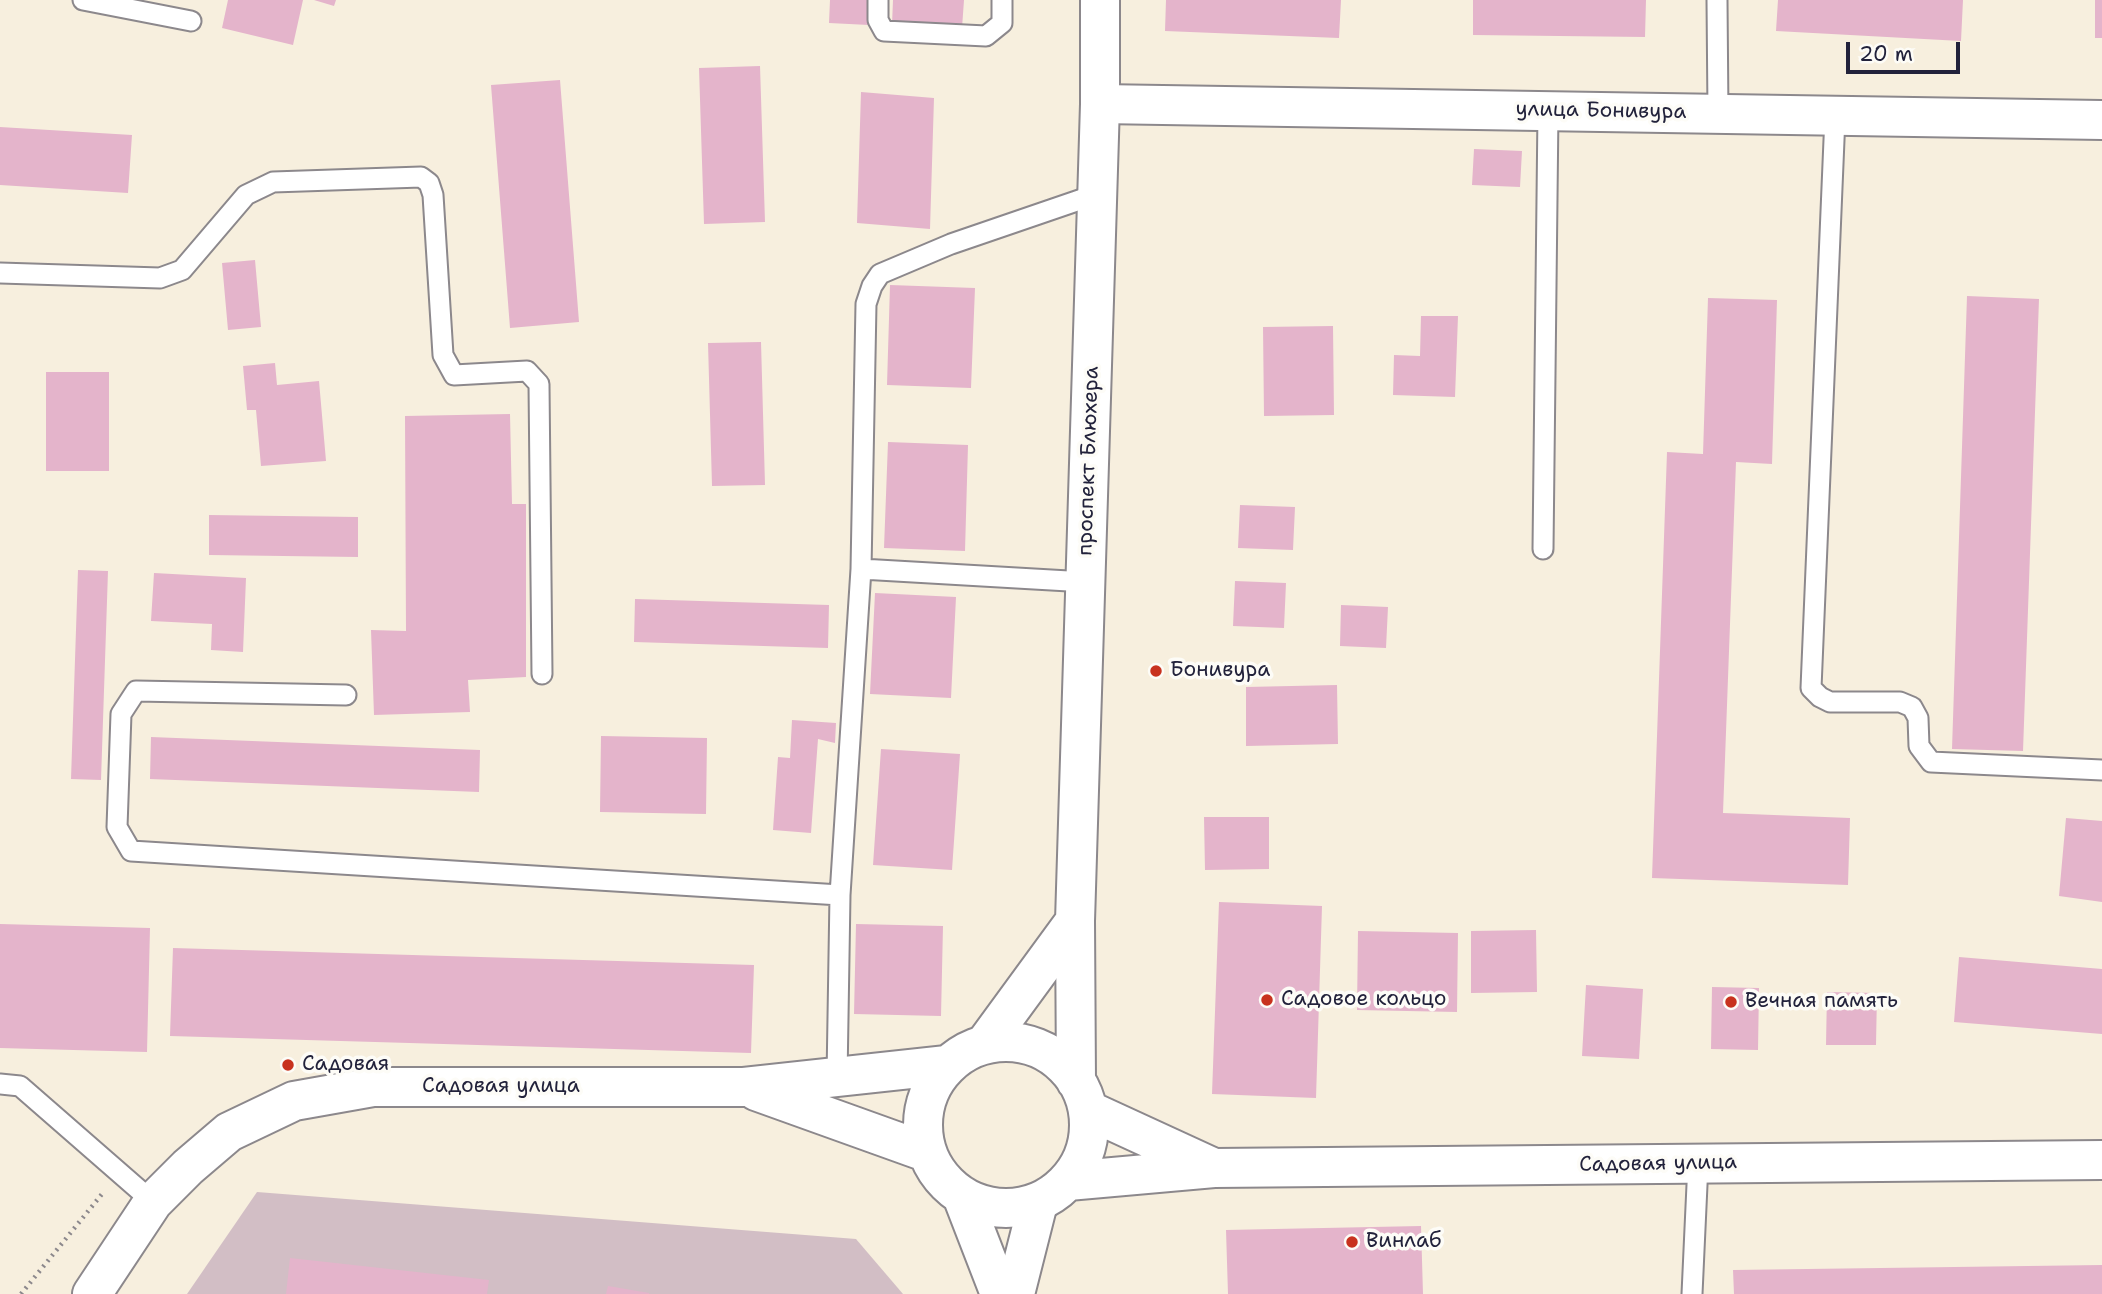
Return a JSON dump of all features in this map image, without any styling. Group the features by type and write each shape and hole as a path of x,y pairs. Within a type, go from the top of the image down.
{"main road":[{"name":"проспект Блюхера","path":"1082,1095 1075,921 1100,104 1100,0"},
{"name":"улица Бонивура","path":"1100,104 2102,121"},
{"path":"985,1044 1075,921"},
{"path":"1053,1192 1012,1209 986,1207 962,1196 940,1177 926,1152 922,1129 924,1106 933,1084 947,1065 965,1052 985,1044 1011,1042 1036,1048 1059,1061 1082,1095 1214,1168"},
{"path":"744,1087 947,1065"},
{"name":"Садовая улица","path":"92,1294 153,1202 188,1167 229,1132 294,1101 373,1087 744,1087"},
{"path":"744,1087 926,1152"},
{"path":"1016,1294 1053,1192 1082,1160 1087,1142 1082,1095"},
{"name":"Садовая улица","path":"1053,1192 1214,1168 2102,1160"},
{"path":"962,1196 1000,1294"}],"lane":[{"path":"83,0 191,21"},
{"path":"878,0 878,20 884,31 986,36 1002,23 1002,0"},
{"path":"1717,0 1718,113"},
{"path":"1543,549 1548,111"},
{"path":"1835,116 1811,688 1830,702 1900,702 1912,707 1918,718 1919,746 1931,761 2102,770"},
{"path":"0,273 160,278 182,270 246,195 273,182 421,177 429,183 433,195 443,355 454,375 527,371 539,384 542,674"},
{"path":"837,1078 840,895 862,569 866,304 872,286 880,274 951,244 1097,194"},
{"path":"862,569 1086,582"},
{"path":"346,695 136,691 121,714 117,827 131,851 840,895"},
{"path":"0,1084 20,1086 153,1202"},
{"path":"1692,1294 1698,1163"}],"path":[{"path":"21,1294 119,1172"}],"shaded area":[{"path":"257,1192 856,1239 903,1294 187,1294"}],"building":[{"path":"228,0 303,0 293,45 222,28"},
{"path":"314,0 336,0 334,6"},
{"path":"830,0 869,0 869,25 829,23"},
{"path":"893,0 964,0 962,28 892,25"},
{"path":"1166,0 1341,0 1339,38 1165,31"},
{"path":"1473,0 1646,0 1645,37 1473,35"},
{"path":"1778,0 1963,0 1961,41 1776,31"},
{"path":"2095,0 2102,0 2102,38 2095,38"},
{"path":"760,66 765,222 704,224 699,68"},
{"path":"560,80 579,322 510,328 491,85"},
{"path":"861,92 934,98 930,229 857,223"},
{"path":"0,127 132,135 128,193 0,185"},
{"path":"1474,149 1522,151 1520,187 1472,185"},
{"path":"255,260 261,327 228,330 222,263"},
{"path":"890,285 975,288 971,388 887,385"},
{"path":"1967,296 2039,299 2023,751 1952,749"},
{"path":"1708,298 1777,300 1772,464 1736,462 1723,813 1850,818 1848,885 1652,878 1667,452 1703,454"},
{"path":"1421,316 1458,316 1455,397 1393,395 1394,355 1420,356"},
{"path":"1333,326 1334,415 1264,416 1263,327"},
{"path":"761,342 765,485 712,486 708,343"},
{"path":"275,363 277,385 319,381 326,461 261,466 256,410 247,410 243,366"},
{"path":"46,372 109,372 109,471 46,471"},
{"path":"510,414 512,504 526,504 526,677 468,680 470,712 374,715 371,630 406,631 405,416"},
{"path":"888,442 968,445 965,551 884,548"},
{"path":"1240,505 1295,507 1293,550 1238,548"},
{"path":"209,515 358,517 358,557 209,555"},
{"path":"78,570 108,571 101,780 71,779"},
{"path":"154,573 246,578 243,652 211,650 212,624 151,621"},
{"path":"1235,581 1286,583 1284,628 1233,626"},
{"path":"875,593 956,597 951,698 870,694"},
{"path":"635,599 829,605 828,648 634,642"},
{"path":"1341,605 1388,607 1386,648 1340,646"},
{"path":"1337,685 1338,744 1246,746 1246,687"},
{"path":"792,720 836,723 835,743 818,739 811,833 773,830 778,757 790,758"},
{"path":"601,736 707,738 706,814 600,812"},
{"path":"151,737 480,750 479,792 150,779"},
{"path":"881,749 960,754 952,870 873,865"},
{"path":"1204,817 1269,817 1269,869 1205,870"},
{"path":"2066,818 2102,821 2102,902 2059,896"},
{"name":"Садовое кольцо","path":"1219,902 1322,906 1316,1098 1212,1094"},
{"path":"0,924 150,928 147,1052 0,1048"},
{"path":"856,924 943,926 941,1016 854,1014"},
{"path":"1536,930 1537,992 1471,993 1471,931"},
{"path":"1358,931 1458,933 1457,1012 1357,1010"},
{"path":"173,948 754,965 751,1053 170,1036"},
{"path":"1959,957 2102,969 2102,1034 1954,1022"},
{"path":"1586,985 1643,989 1639,1059 1582,1056"},
{"path":"1712,987 1759,988 1758,1050 1711,1049"},
{"path":"1827,992 1877,993 1876,1045 1826,1045"},
{"path":"1421,1226 1423,1294 1228,1294 1226,1230"},
{"path":"290,1258 489,1280 487,1294 286,1294"},
{"path":"2102,1265 2102,1294 1734,1294 1733,1270"},
{"path":"608,1286 649,1293 649,1294 606,1294"}],"place":[{"name":"Бонивура","path":"1156,671"},
{"name":"Садовое кольцо","path":"1267,1000"},
{"name":"Вечная память","path":"1731,1002"},
{"name":"Садовая","path":"288,1065"},
{"name":"Винлаб","path":"1352,1242"}]}
